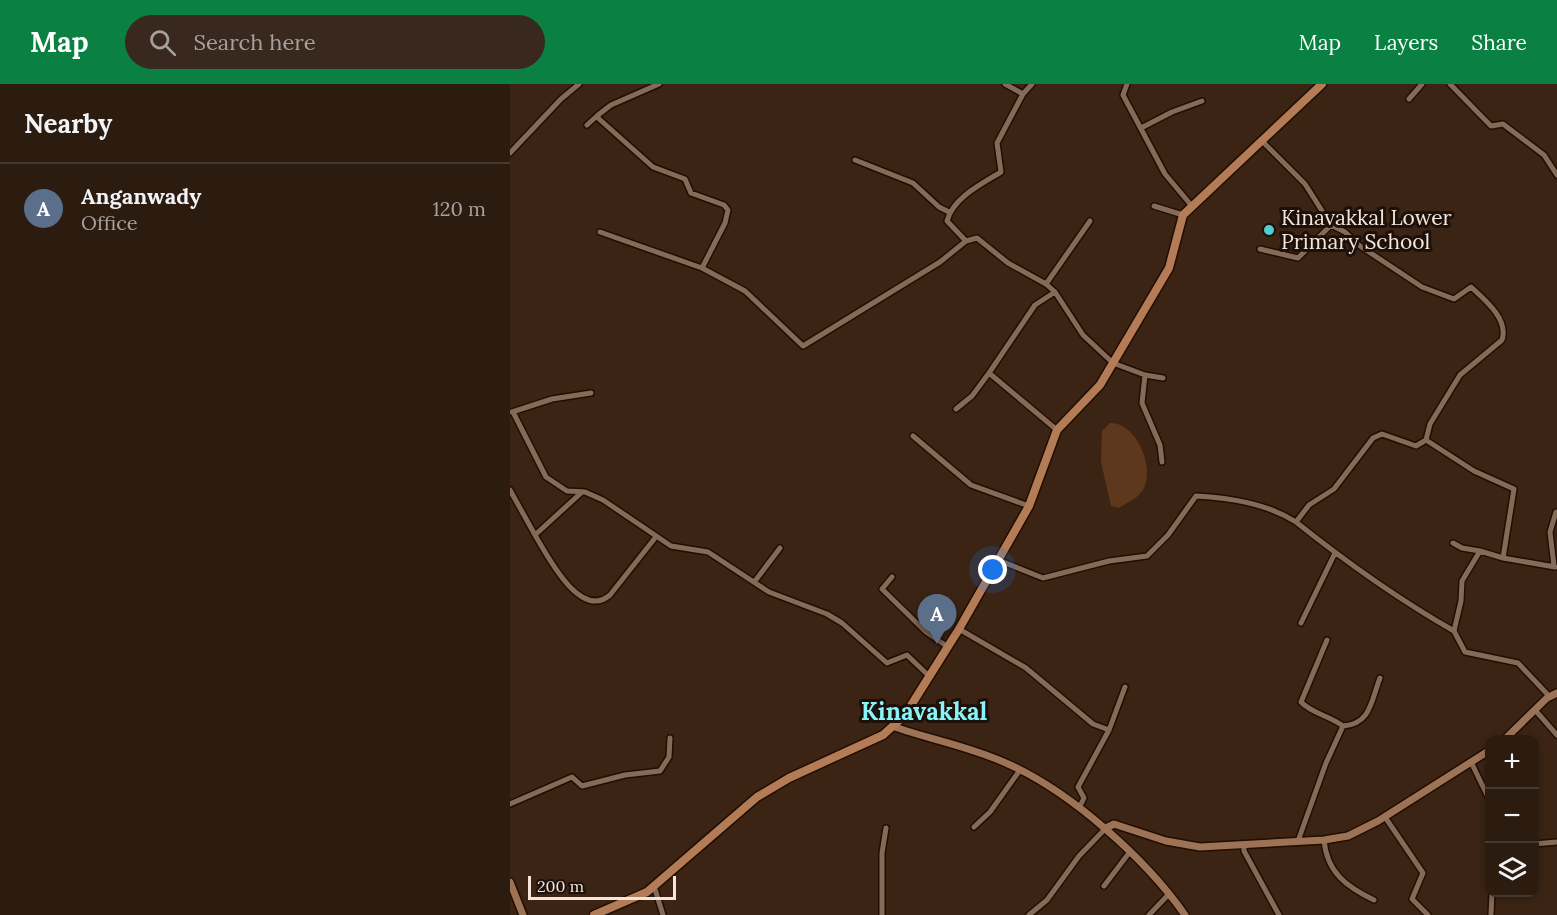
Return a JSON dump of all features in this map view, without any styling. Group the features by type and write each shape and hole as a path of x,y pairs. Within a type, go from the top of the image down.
{"main road":[{"path":"594,915 640,896 654,886 757,797 789,778 883,735 905,715 959,629 1029,506 1057,430 1100,385 1169,268 1183,215 1322,84"},
{"path":"1510,735 1557,693"},
{"path":"894,727 973,750 1020,770 1079,808 1106,828 1169,894 1185,915"},
{"path":"1106,828 1114,824 1166,841 1200,847 1324,840 1348,836 1385,817 1485,753"},
{"path":"510,882 523,915"}],"street":[{"path":"510,153 561,99 579,84"},
{"path":"587,124 611,105 659,84"},
{"path":"1005,84 1023,94"},
{"path":"966,241 947,221 949,212 958,201 1001,172 996,143 1023,94 1032,84"},
{"path":"1127,84 1123,95 1165,174 1191,205"},
{"path":"1410,99 1422,84"},
{"path":"1452,85 1491,126 1503,124 1544,155 1557,175"},
{"path":"1142,128 1172,112 1202,101"},
{"path":"598,115 601,122 631,145 653,167 685,179 691,193 724,205 728,210 725,223 702,268"},
{"path":"1263,142 1305,184 1331,225 1345,232 1359,246 1391,264 1422,287 1442,296 1455,299 1471,287 1490,304 1504,335 1502,340 1460,375 1430,424 1426,440 1416,446 1382,434 1373,438 1334,489 1309,505 1296,522"},
{"path":"855,160 913,183 939,207 949,212"},
{"path":"1154,206 1183,215"},
{"path":"1046,284 1090,221"},
{"path":"1260,249 1298,258 1331,225"},
{"path":"600,232 702,268 745,291 803,346 930,267 966,241 977,238 1008,263 1046,284 1083,335 1113,363 1145,375 1163,378"},
{"path":"956,409 972,396 1035,305 1054,292"},
{"path":"989,373 1057,430"},
{"path":"1145,375 1142,403 1160,445 1162,462"},
{"path":"591,393 552,399 512,412 546,477 567,491 582,492 603,500 655,538 671,546 708,552 769,592 826,614 842,623 887,663 907,655 929,676"},
{"path":"913,436 971,485 1029,506"},
{"path":"1426,440 1474,471 1514,489 1503,558"},
{"path":"510,490 562,578 583,599 606,599 655,538"},
{"path":"536,535 582,492"},
{"path":"998,560 1043,578 1109,561 1147,556 1168,535 1196,496 1218,497 1269,508 1296,522 1335,553 1412,607 1454,631 1465,652 1518,663 1550,697"},
{"path":"1453,543 1462,548 1503,558 1555,567 1550,532 1556,512"},
{"path":"755,581 780,548"},
{"path":"1454,631 1461,601 1462,581 1480,551"},
{"path":"1300,623 1335,553"},
{"path":"892,577 882,589 926,632 948,647"},
{"path":"959,629 1026,668 1093,724 1109,730"},
{"path":"1327,640 1301,702 1333,718 1343,726 1356,725 1365,718 1380,678"},
{"path":"1079,808 1084,798 1077,790 1109,730 1125,687"},
{"path":"1536,711 1557,735"},
{"path":"1298,841 1326,763 1343,726"},
{"path":"510,804 572,777 582,786 625,775 660,771 669,757 670,738"},
{"path":"1471,762 1485,791"},
{"path":"974,827 990,812 1020,770"},
{"path":"1385,817 1423,873 1412,899 1428,915"},
{"path":"882,915 882,853 886,828"},
{"path":"1029,915 1047,900 1079,856 1106,828"},
{"path":"1324,840 1325,852 1338,876 1353,891 1374,900"},
{"path":"1539,844 1557,842"},
{"path":"1244,845 1244,851 1279,915"},
{"path":"1104,886 1129,853"},
{"path":"654,886 663,915"},
{"path":"1149,915 1169,894"},
{"path":"1491,915 1492,897"}],"shaded area":[{"path":"1110,423 1128,430 1135,438 1141,447 1147,469 1147,479 1142,491 1133,500 1119,508 1111,506 1101,462 1102,431"}],"place":[{"name":"Kinavakkal Lower Primary School","path":"1269,230"},
{"name":"Anganwady","path":"937,644"}],"district":[{"name":"Kinavakkal","path":"924,712"}]}
